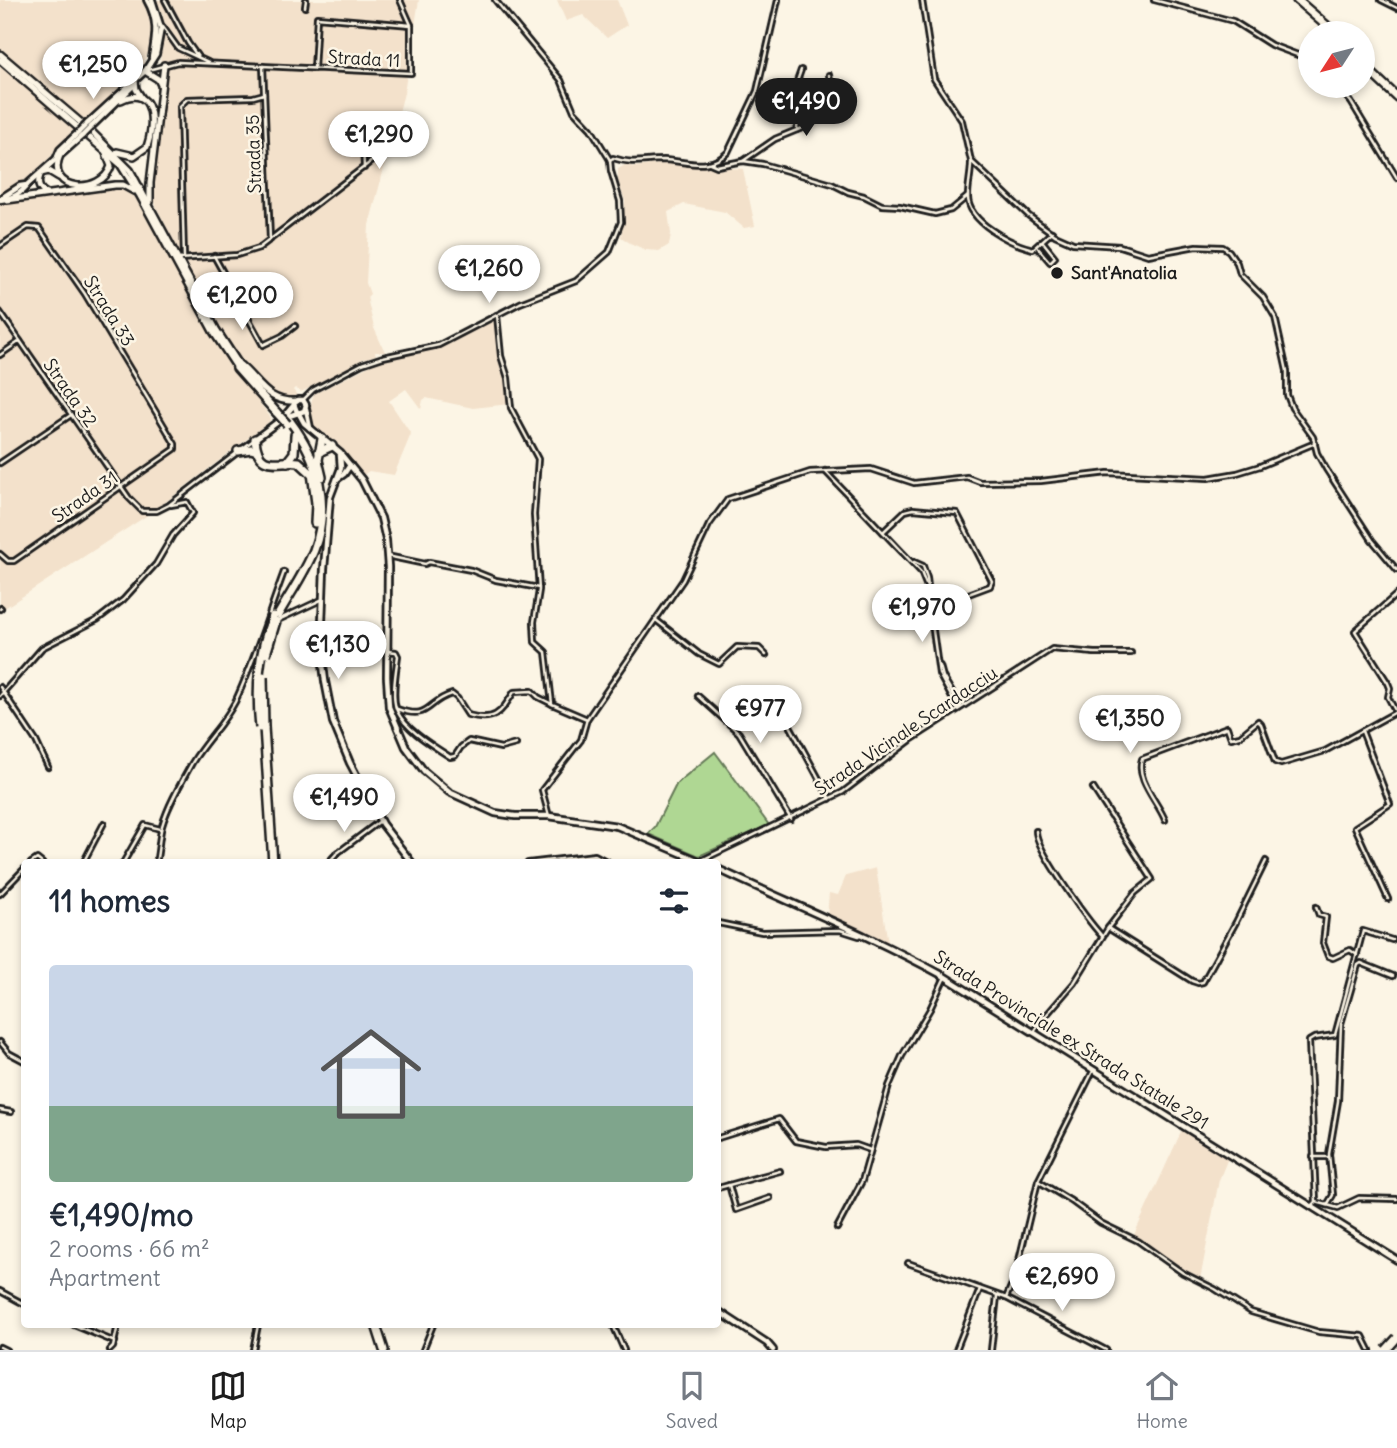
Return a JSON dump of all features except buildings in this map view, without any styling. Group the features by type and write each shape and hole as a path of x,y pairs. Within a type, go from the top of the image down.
{"highway":[{"path":"1290,0 1314,21"},
{"path":"1297,0 1321,21"},
{"path":"1376,71 1397,90"},
{"path":"1376,77 1397,97"},
{"path":"238,366 284,417 311,455 321,495"},
{"path":"271,859 262,728 264,663 275,617 311,545 316,503 307,457 284,417"},
{"path":"287,462 294,453 295,435"},
{"path":"258,437 260,454"},
{"path":"275,617 313,551 319,526 323,485 319,452 322,439"},
{"path":"319,452 332,446"},
{"path":"238,451 251,449 271,463 299,462 312,474"},
{"path":"379,1328 387,1350"},
{"path":"1385,1350 1397,1338"},
{"path":"1392,1350 1397,1346"}],"main road":[{"path":"0,57 130,170 182,258 216,329 238,366"},
{"path":"150,205 150,183 164,65"},
{"path":"145,71 158,79 161,85"},
{"path":"108,150 134,156 147,147 152,115 147,102 136,89 135,81"},
{"path":"121,100 129,96 142,98"},
{"path":"49,194 38,186 41,173 49,171 73,186 92,184 106,177 111,166 108,150"},
{"path":"108,150 140,196 214,333 238,366 271,396 279,400 298,402"},
{"path":"58,156 57,165 61,179"},
{"path":"7,200 123,184 140,196"}],"street":[{"path":"0,200 7,200 23,191 58,156 60,150 81,134 145,71 156,54 160,41 159,20 150,0"},
{"path":"150,0 157,32 152,59"},
{"path":"165,0 188,43 200,59"},
{"path":"305,7 306,0"},
{"path":"400,0 411,25"},
{"path":"169,505 284,417 313,390 362,364 433,347 520,303 571,284 609,252 622,212 610,160 591,129 574,111 561,80 495,0"},
{"path":"610,160 613,158 631,164 666,160 688,164 710,163 716,162 728,152 757,91 778,0"},
{"path":"922,0 934,79 962,121 971,161 968,196 973,210 1000,236 1021,246 1033,249 1052,232"},
{"path":"1154,0 1233,21 1271,45 1298,55"},
{"path":"1381,0 1397,8"},
{"name":"Strada 11","path":"145,71 178,62 314,69 411,73 411,25 317,17 314,69"},
{"name":"Strada 11","path":"159,20 173,44 187,54 215,64"},
{"name":"Strada 11","path":"152,59 164,65"},
{"name":"Strada 35","path":"263,66 270,240"},
{"path":"797,130 795,87 800,70"},
{"path":"743,161 775,139 816,121 830,110 832,90 829,75"},
{"path":"89,126 121,100 134,87 135,81"},
{"path":"264,94 253,97 187,99 180,106 182,258 247,253 259,248 364,168 399,140 363,140 364,168"},
{"path":"1348,98 1397,178"},
{"path":"710,163 717,166 743,161 763,163 832,184 882,205 935,214 951,211 968,196"},
{"path":"971,161 1019,207 1052,232 1073,243 1120,246 1148,255 1196,246 1223,247 1229,251 1240,274 1263,297 1275,317 1287,371 1289,401 1297,417 1311,434 1326,469 1373,540 1397,570"},
{"path":"0,200 20,186 28,184"},
{"name":"Strada 33","path":"0,246 28,227 39,228 99,315 176,444 175,450"},
{"path":"1037,247 1050,262 1055,257 1043,242"},
{"path":"214,256 263,345 295,326"},
{"name":"Strada 32","path":"0,312 135,506 142,511 158,511 169,505"},
{"path":"497,315 500,356 508,379 511,408 538,459 534,515 539,588 534,622 535,642 546,652 552,704"},
{"path":"0,355 20,341"},
{"path":"298,402 306,408 310,429"},
{"path":"298,402 298,412 304,423"},
{"path":"284,417 306,408"},
{"path":"0,463 71,415"},
{"path":"284,417 299,419 340,453 362,480 381,518 387,556 389,707 405,747 424,771 449,792 495,813 549,816 617,826 693,859"},
{"path":"549,816 542,790 581,740 587,719 683,580 709,525 728,499 794,475 870,469 914,483 967,477 980,482 1041,481 1108,473 1191,475 1208,478 1260,466 1315,443"},
{"name":"Strada 31","path":"0,554 8,561 14,561 175,450"},
{"path":"340,453 342,473"},
{"path":"351,465 336,479 330,497 323,599 323,666 334,722 350,763 380,821 409,859"},
{"path":"825,471 921,572 927,587 939,674 960,708"},
{"path":"342,473 354,474 362,480"},
{"path":"0,696 42,648 106,614 129,594 156,564 173,535 193,513 187,502 169,505"},
{"path":"883,532 905,511 914,509 957,513 992,581 990,586 929,609"},
{"path":"387,556 471,569 496,580 539,588"},
{"path":"157,859 161,829 194,761 224,723 235,701 250,669 284,572"},
{"path":"1165,820 1144,781 1140,768 1142,760 1227,727 1231,738 1240,736 1258,721 1275,762 1281,764 1325,751 1396,713 1388,697 1388,683 1355,631 1397,594"},
{"path":"263,626 323,599"},
{"path":"656,620 699,654 719,664 737,647 759,648 766,655"},
{"name":"Strada Vicinale Scardacciu","path":"706,859 843,792 911,740 1052,649 1131,653"},
{"path":"387,651 396,652 398,656 395,677 396,709 413,731 450,757 455,757 469,741 501,748 516,744"},
{"path":"0,687 36,741 48,767"},
{"path":"396,709 415,715 452,694 468,715 489,718 505,706 514,692 531,691 552,704 587,719"},
{"path":"698,696 739,733 791,819"},
{"path":"775,698 830,799"},
{"path":"1362,731 1390,804 1355,827 1388,899"},
{"path":"1034,1032 1074,983 1108,928 1135,893 1152,879 1093,788"},
{"path":"332,859 380,821"},
{"path":"85,859 104,823"},
{"path":"125,859 145,825 161,829"},
{"path":"1036,831 1035,838 1102,936"},
{"path":"562,859 595,855 602,859"},
{"path":"1108,928 1192,981 1198,984 1203,982 1237,922 1266,861"},
{"name":"Strada Provinciale ex Strada Statale 291","path":"721,870 872,939 945,977 1397,1260"},
{"path":"0,894 21,872"},
{"path":"1316,907 1319,915 1326,917 1322,943 1328,956 1333,958 1350,950 1357,955"},
{"path":"721,924 762,932 840,930 872,939"},
{"path":"1311,1207 1316,1202 1309,1041 1335,1035 1363,931 1392,940"},
{"path":"1327,1205 1333,1195 1329,1157 1338,1101 1341,1024 1358,965 1361,963 1393,976"},
{"path":"837,1228 862,1181 889,1086 902,1056 930,1009 945,977"},
{"path":"0,1042 9,1054 21,1060"},
{"path":"1006,1298 1012,1290 1038,1181 1094,1070"},
{"path":"0,1110 11,1112"},
{"path":"721,1137 779,1119 796,1141 826,1147 856,1145 871,1150"},
{"path":"1313,1157 1329,1157"},
{"path":"721,1187 780,1171"},
{"path":"1038,1181 1072,1201 1101,1223 1138,1241 1183,1273 1251,1312 1315,1331 1363,1336 1370,1350"},
{"path":"729,1185 736,1210 770,1198"},
{"path":"1316,1202 1338,1208 1359,1198 1397,1199"},
{"path":"908,1264 1006,1298 1106,1350"},
{"path":"956,1350 980,1289"},
{"path":"0,1291 21,1302"},
{"path":"991,1350 997,1296"},
{"path":"721,1313 767,1343 773,1350"},
{"path":"81,1328 115,1342"},
{"path":"110,1350 115,1342 117,1328"},
{"path":"253,1350 257,1328"},
{"path":"422,1350 432,1328"},
{"path":"614,1328 624,1350"},
{"path":"1385,1350 1397,1346"},
{"path":"0,1347 6,1350"}],"shaded area":[{"path":"0,0 146,0 153,24 152,43 140,72 85,124 0,49"},
{"path":"156,0 419,0 404,93 369,225 366,283 370,294 367,297 374,328 385,352 375,352 376,355 363,359 301,392 295,388 293,390 297,395 285,398 270,392 240,358 215,319 156,206 153,193 163,15"},
{"path":"557,0 617,0 627,25 607,38 583,15 566,21"},
{"path":"0,62 79,130 29,177 0,195"},
{"path":"667,163 743,169 755,226 744,228 725,212 684,204 668,212 671,234 669,245 659,251 646,250 621,237 625,201 618,181 618,169 625,165 634,167"},
{"path":"119,187 133,193 195,302 210,334 271,418 154,511 3,609 0,605 0,200"},
{"path":"494,319 510,404 473,408 426,398 421,409 406,389 389,401 411,434 394,475 369,471 362,476 338,448 312,425 309,411 314,394 379,361 442,347"},
{"path":"876,868 888,943 827,917 829,893 838,895 846,876"},
{"path":"1182,1130 1228,1158 1219,1180 1200,1280 1133,1237"}],"green space":[{"path":"715,752 769,825 699,856 648,834 655,827 677,783"}],"place":[{"name":"Sant'Anatolia","path":"1057,273"}]}
